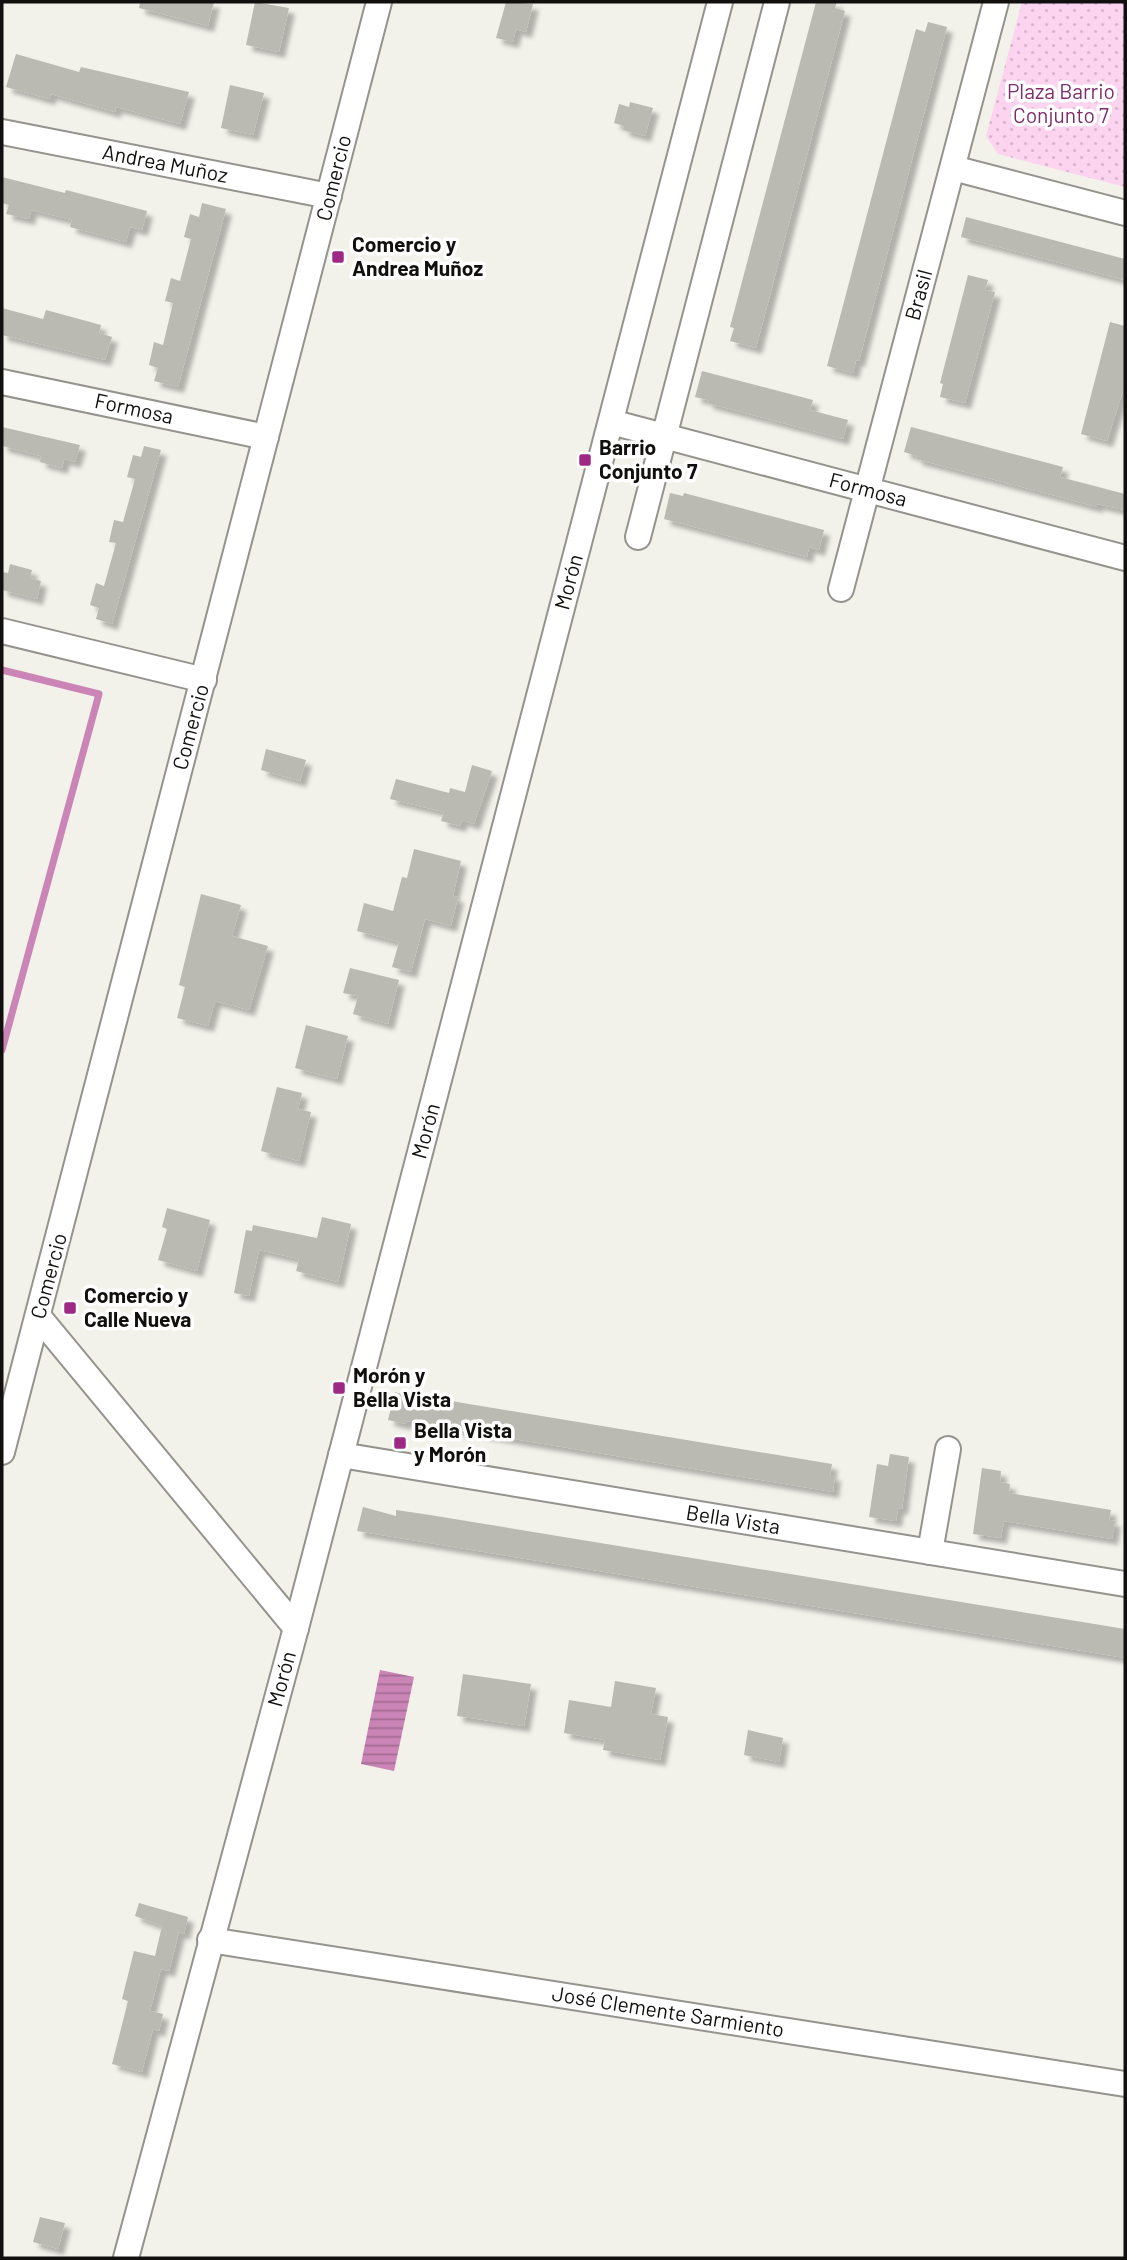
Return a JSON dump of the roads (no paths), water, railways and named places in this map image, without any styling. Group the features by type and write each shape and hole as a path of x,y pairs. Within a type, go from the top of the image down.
{"street":[{"name":"Comercio","path":"2,1452 379,2"},
{"name":"Morón","path":"127,2258 296,1628 720,2"},
{"path":"638,537 777,2"},
{"name":"Brasil","path":"841,589 996,2"},
{"name":"Andrea Muñoz","path":"2,132 329,197"},
{"path":"953,168 1125,213"},
{"name":"Formosa","path":"2,382 266,437"},
{"name":"Formosa","path":"611,422 868,490 1124,553"},
{"path":"2,631 204,680"},
{"path":"38,1316 296,1628"},
{"path":"930,1552 948,1449"},
{"name":"Bella Vista","path":"341,1455 1125,1584"},
{"name":"José Clemente Sarmiento","path":"211,1940 1125,2084"}],"waterway":[{"path":"2,670 99,694 2,1050"}],"place":[{"name":"Comercio y Andrea Muñoz","path":"338,257"},
{"name":"Barrio Conjunto 7","path":"585,460"},
{"name":"Comercio y Calle Nueva","path":"70,1308"},
{"name":"Morón y Bella Vista","path":"339,1388"},
{"name":"Bella Vista y Morón","path":"400,1443"}],"park label":[{"name":"Plaza Barrio Conjunto 7","path":"1061,104"}]}
